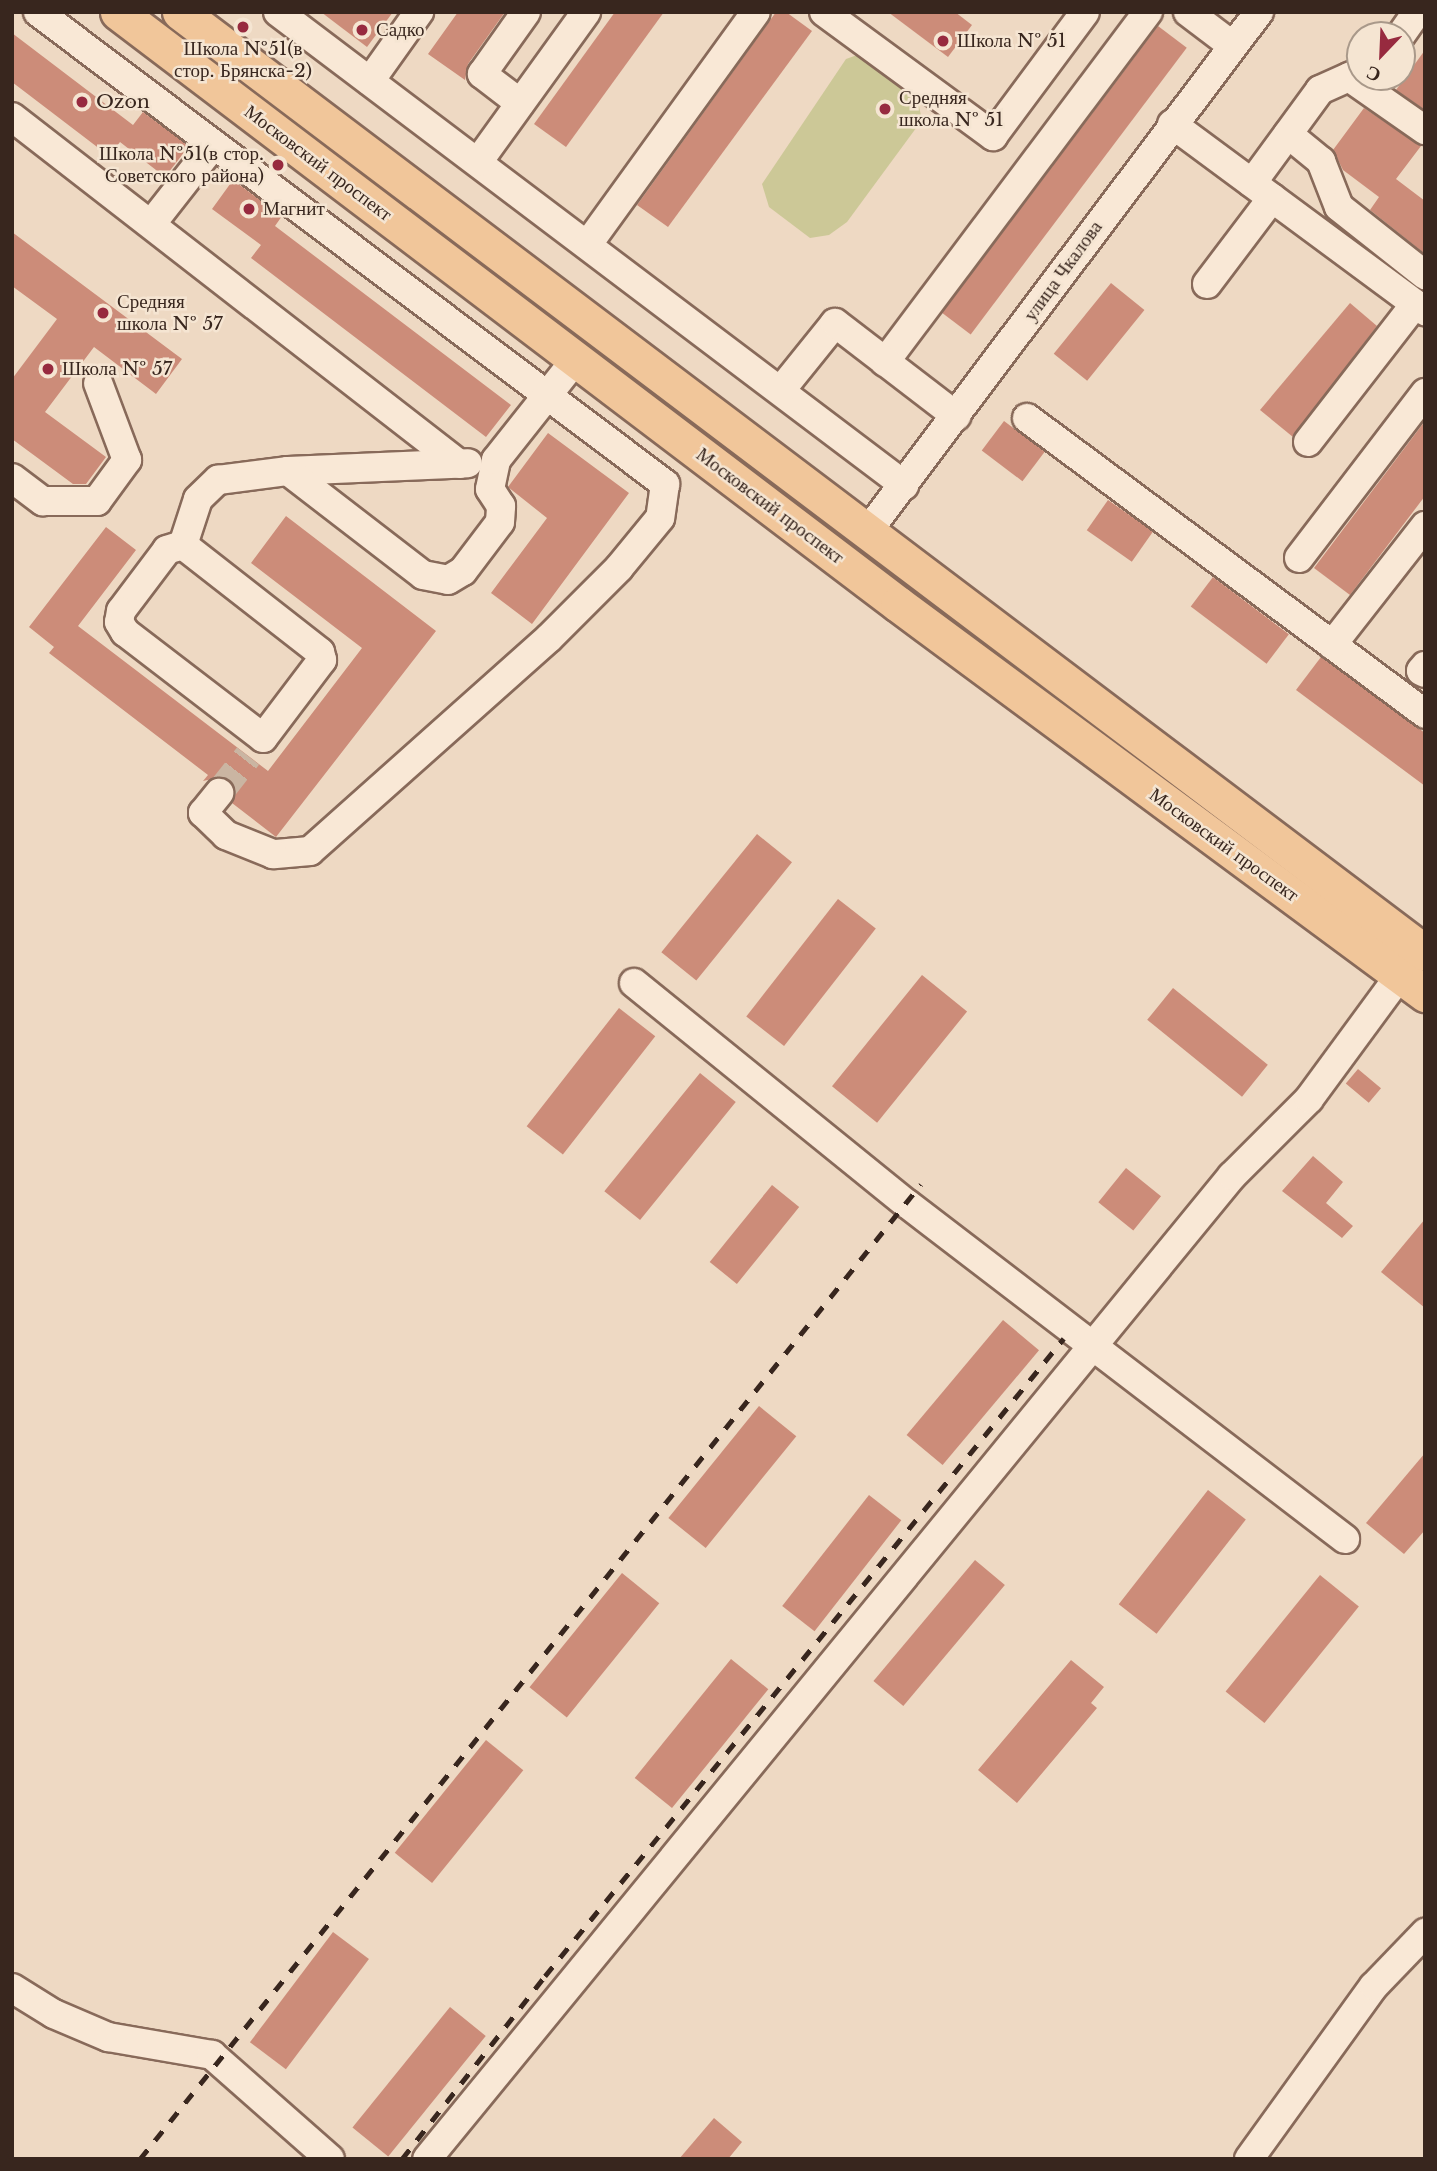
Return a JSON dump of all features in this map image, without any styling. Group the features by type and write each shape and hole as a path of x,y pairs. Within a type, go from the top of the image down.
{"main road":[{"name":"Московский проспект","path":"118,12 898,604 1418,961"},
{"name":"Московский проспект","path":"180,12 868,531 1418,961"},
{"path":"576,359 598,328"}],"street":[{"path":"38,12 665,484 660,518 619,568 550,638 310,851 272,853 226,835 203,813 219,793"},
{"path":"278,12 904,485"},
{"path":"370,81 419,12"},
{"path":"520,103 482,74 527,12"},
{"path":"478,162 586,12"},
{"path":"588,244 756,12"},
{"path":"824,12 992,136 1085,12"},
{"path":"886,362 1148,12"},
{"path":"1188,12 1233,46"},
{"name":"улица Чкалова","path":"868,531 1259,12"},
{"path":"1207,284 1262,190 1288,134 1320,90 1346,79"},
{"path":"1375,91 1425,130"},
{"path":"12,117 152,223 459,464"},
{"path":"1172,124 1420,307 1308,442"},
{"path":"1288,134 1321,161 1339,207 1425,275"},
{"path":"152,223 214,144"},
{"path":"781,390 835,323 956,416"},
{"path":"288,471 424,575 448,580 463,571 500,522 501,506 490,489 496,460 576,359"},
{"path":"12,478 43,501 97,501 127,460 98,383"},
{"path":"1299,558 1425,393"},
{"path":"1027,418 1425,714"},
{"path":"183,545 198,499 218,480 288,471 496,460"},
{"path":"1332,645 1425,526"},
{"path":"183,545 320,652 318,667 256,747 125,632 119,622 121,611 167,550 183,545"},
{"path":"1425,666 1425,673"},
{"path":"427,2159 1095,1347 1232,1176 1309,1099 1418,961"},
{"path":"634,983 906,1203 1345,1539"},
{"path":"1249,2159 1374,1986 1425,1933"},
{"path":"12,1988 54,2014 108,2037 212,2055 330,2159"}],"shaded area":[{"path":"860,54 916,93 922,120 847,222 829,235 810,238 769,207 762,184 846,59"}],"building":[{"name":"Садко","path":"321,12 393,12 367,47"},
{"path":"458,12 505,12 468,64 465,80 428,54"},
{"path":"615,12 664,12 566,147 534,124"},
{"path":"776,12 786,12 812,31 668,227 637,205"},
{"name":"Школа № 51","path":"888,12 955,12 972,25 948,57"},
{"path":"1158,26 1187,48 971,334 942,313"},
{"path":"12,33 133,125 143,112 189,146 165,177 120,142 109,156 12,82"},
{"path":"1425,50 1425,110 1397,91 1416,91 1416,62"},
{"path":"1364,108 1421,146 1396,179 1425,201 1425,254 1370,210 1379,197 1343,170 1333,150"},
{"path":"233,180 282,216 275,226 511,405 486,437 251,258 261,245 212,209"},
{"name":"Школа № 57","path":"12,232 182,359 156,394 94,347 45,412 106,457 86,484 73,484 12,439 12,379 57,319 12,286"},
{"path":"1111,283 1144,310 1087,381 1054,354"},
{"path":"1350,303 1377,326 1293,437 1260,410"},
{"path":"1004,421 1045,452 1022,481 982,451"},
{"path":"1425,421 1425,496 1350,595 1314,568"},
{"path":"548,433 629,493 532,624 491,593 547,518 508,487"},
{"path":"1108,500 1153,532 1132,562 1087,530"},
{"path":"286,516 436,631 276,837 232,803 235,795 230,781 221,777 203,781 208,775 49,653 54,647 29,627 106,527 136,550 78,626 268,771 362,648 251,563"},
{"path":"1213,577 1289,634 1267,664 1191,607"},
{"path":"1321,657 1425,733 1425,786 1296,690"},
{"path":"757,834 792,862 696,980 661,952"},
{"path":"838,899 876,929 784,1046 746,1016"},
{"path":"922,975 967,1012 877,1123 832,1086"},
{"path":"1173,988 1268,1065 1242,1097 1147,1020"},
{"path":"619,1008 655,1036 563,1155 527,1126"},
{"path":"1358,1069 1381,1088 1369,1103 1346,1084"},
{"path":"700,1073 736,1102 640,1220 604,1191"},
{"path":"1313,1156 1343,1182 1326,1203 1353,1226 1342,1238 1282,1191"},
{"path":"1126,1168 1161,1196 1133,1231 1098,1202"},
{"path":"772,1185 799,1207 737,1284 710,1262"},
{"path":"1425,1219 1425,1308 1381,1272"},
{"path":"1003,1320 1039,1350 943,1465 907,1435"},
{"path":"759,1406 796,1436 706,1548 668,1518"},
{"path":"1425,1453 1425,1530 1404,1554 1366,1523"},
{"path":"1208,1490 1246,1520 1157,1634 1119,1604"},
{"path":"869,1495 901,1520 815,1631 782,1606"},
{"path":"975,1560 1005,1585 903,1706 873,1681"},
{"path":"622,1573 659,1603 567,1717 529,1687"},
{"path":"1320,1575 1359,1606 1264,1723 1226,1692"},
{"path":"731,1659 768,1689 672,1808 635,1778"},
{"path":"1071,1660 1104,1687 1091,1703 1097,1708 1017,1803 978,1770"},
{"path":"486,1740 523,1770 432,1883 395,1853"},
{"path":"333,1932 369,1959 286,2069 250,2042"},
{"path":"450,2007 486,2036 388,2156 352,2127"},
{"path":"714,2118 742,2142 728,2159 679,2159"}],"tunnel":[{"path":"219,793 248,756"}],"railway":[{"path":"140,2159 921,1184"},
{"path":"402,2159 545,1976 1064,1338"}],"place":[{"name":"Школа №51(в стор. Брянска-2)","path":"243,27"},
{"name":"Садко","path":"362,30"},
{"name":"Школа № 51","path":"943,41"},
{"name":"Ozon","path":"82,102"},
{"name":"Средняя школа № 51","path":"885,109"},
{"name":"Школа №51(в стор. Советского района)","path":"278,165"},
{"name":"Магнит","path":"249,209"},
{"name":"Средняя школа № 57","path":"103,313"},
{"name":"Школа № 57","path":"48,369"}]}
